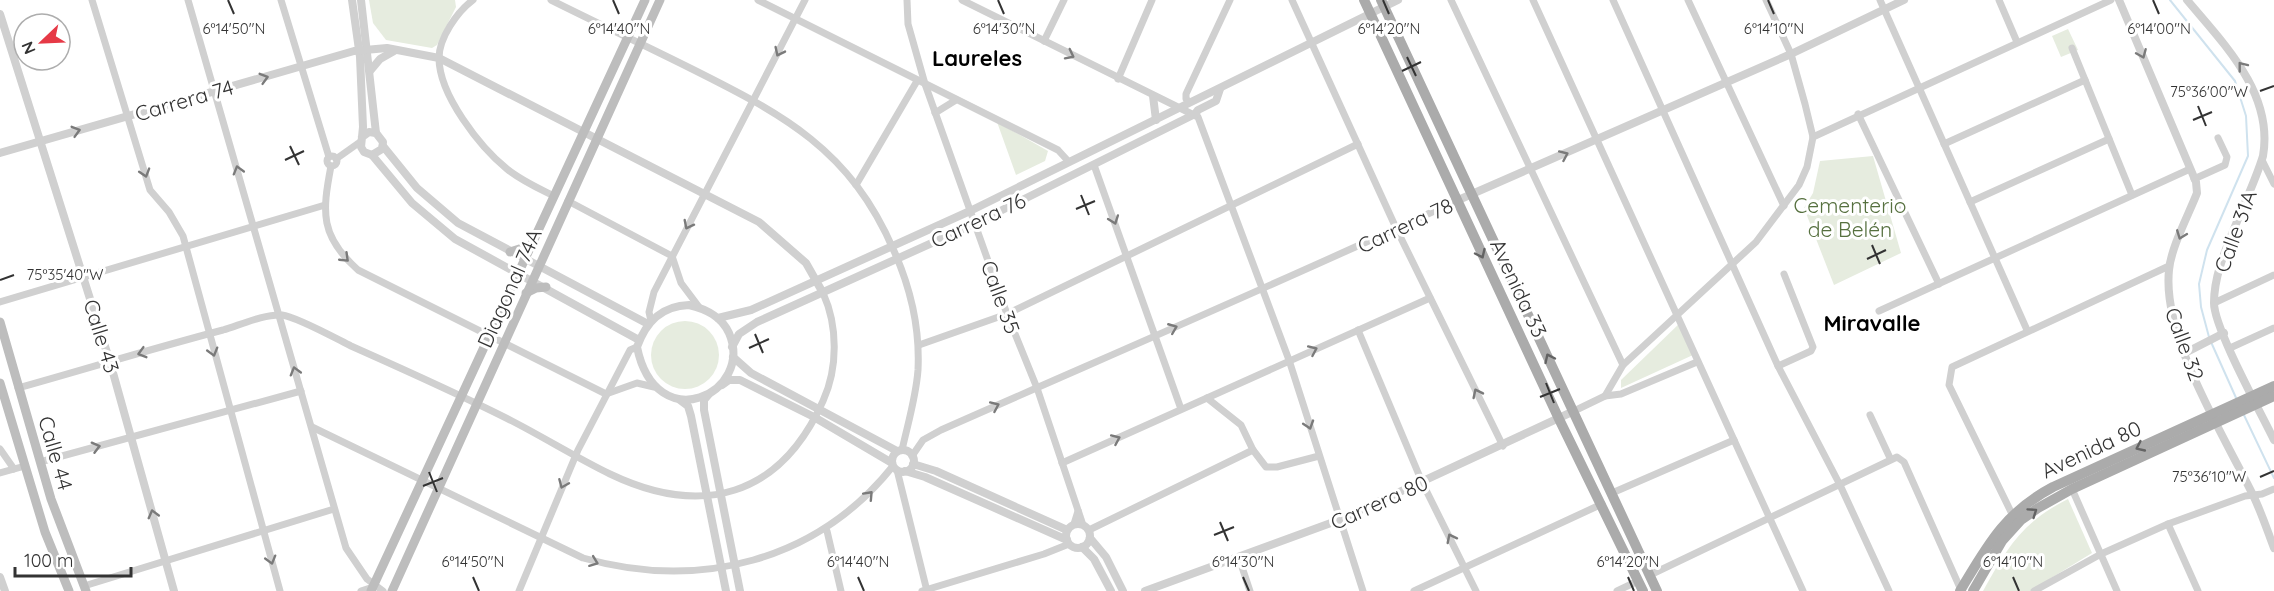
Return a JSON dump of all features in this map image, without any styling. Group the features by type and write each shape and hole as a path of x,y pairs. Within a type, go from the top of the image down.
{"main road":[{"name":"Diagonal 74A","path":"376,590 422,479 645,0"},
{"name":"Diagonal 74A","path":"392,591 660,0"},
{"name":"Avenida 33","path":"1364,0 1559,419 1641,586"},
{"name":"Avenida 33","path":"1382,4 1658,591"},
{"path":"510,252 532,245"},
{"path":"526,293 536,288 546,287"},
{"name":"Calle 44","path":"0,322 61,529 85,589"},
{"name":"Calle 44","path":"0,383 45,532 69,591"},
{"name":"Avenida 80","path":"1960,591 1982,552 2012,514 2053,487 2250,402 2274,386"},
{"name":"Avenida 80","path":"2250,402 2274,396"},
{"name":"Avenida 80","path":"1973,591 2012,529 2038,508 2214,418"}],"street":[{"path":"92,0 150,189 169,212 183,236 280,591"},
{"path":"188,0 346,548 376,590"},
{"path":"281,0 332,158"},
{"path":"352,0 370,71 376,133"},
{"path":"361,0 364,50 361,139 368,153 403,194 432,221 463,243 546,287 638,343 643,371 654,387"},
{"path":"551,0 755,101 784,118 816,142 856,185 882,224 911,296 918,345 915,397 899,451 897,468 925,591 1044,555 1068,542"},
{"path":"758,0 1058,150 1069,162"},
{"path":"650,322 649,312 654,292 755,101 805,0"},
{"name":"Calle 35","path":"907,0 908,24 925,84 1007,314 1037,388 1084,529 1106,557 1124,591"},
{"path":"962,0 1118,79 1195,114 1288,360 1363,591"},
{"path":"978,8 982,0"},
{"path":"1044,41 1064,0"},
{"path":"1118,79 1152,0"},
{"path":"1190,102 1186,99 1186,94 1230,0"},
{"path":"1292,0 1396,228 1503,446"},
{"name":"Carrera 76","path":"718,318 736,315 970,211 1371,14 1382,4 1398,0"},
{"path":"1452,0 1623,365"},
{"path":"1533,0 1803,591"},
{"path":"1613,0 1732,266 1779,366 1840,485 1889,591"},
{"path":"1688,0 1784,206"},
{"path":"1605,396 1623,365 1756,242 1799,185 1807,167 1813,137 1791,54 1766,0"},
{"path":"1880,0 2027,330"},
{"name":"Carrera 78","path":"913,460 927,437 1155,335 1263,291 1456,201 1791,54 1904,0"},
{"path":"1998,0 2017,42"},
{"path":"1813,137 1858,114 2111,0"},
{"name":"Calle 32","path":"2119,0 2190,169 2197,193 2169,266 2169,308 2185,352 2214,418 2253,496 2274,548"},
{"name":"Calle 31A","path":"2187,0 2247,71 2257,88 2264,112 2266,133 2264,163 2217,274 2214,303 2250,402 2274,440"},
{"path":"470,1 450,27 439,58 451,96 479,142 514,174 554,196"},
{"name":"Calle 43","path":"0,14 111,362 174,591"},
{"path":"2072,48 2132,195"},
{"name":"Carrera 74","path":"0,153 302,66 364,50 399,50 439,58 741,211 776,234 806,263 818,280 823,293"},
{"path":"370,71 385,55 399,50"},
{"path":"1944,144 2085,80"},
{"path":"856,185 917,81"},
{"name":"Carrera 76","path":"732,346 739,334 747,327 974,224 1195,114 1198,110 1216,101 1220,89"},
{"path":"1153,96 1156,120"},
{"path":"935,113 956,100"},
{"path":"1858,114 1939,284"},
{"path":"345,154 369,132 376,133 382,138 383,146 409,179 435,204 476,235 650,322"},
{"path":"2194,179 2225,165 2227,157 2218,138"},
{"path":"1970,202 2109,139"},
{"path":"918,345 1007,314 1358,144"},
{"path":"383,146 379,152 345,154 327,162 331,166 325,205 327,226 333,243 358,270 491,334 606,394 637,383 654,387 688,406 709,498 726,591"},
{"path":"2264,163 2274,164"},
{"path":"2264,163 2274,184"},
{"path":"1094,165 1181,409"},
{"path":"1879,311 2190,169"},
{"path":"567,201 672,256 681,283 699,307 718,318 728,331 733,357 728,374 704,400 704,410 740,591"},
{"path":"0,302 325,205"},
{"path":"2012,514 1949,385 1952,367 2027,330 2169,266"},
{"path":"1779,366 1811,351 1813,341 1784,274"},
{"path":"2214,303 2274,275"},
{"path":"18,388 279,315 477,403 576,454 609,474 675,495 709,498 756,481 776,466 794,449 814,417 830,379 834,350 832,321 823,293"},
{"path":"1062,463 1430,298"},
{"path":"519,591 576,454 630,350 638,343 650,322 659,314 678,306 699,307"},
{"path":"2230,348 2274,328"},
{"path":"1358,330 1422,482 1476,591"},
{"path":"2185,352 2224,333"},
{"path":"733,357 751,373 913,460 1067,530 1084,529 1253,450"},
{"name":"Carrera 80","path":"1145,591 1339,520 1503,446 1605,396 1622,394 1697,362"},
{"path":"677,399 699,398 729,380 740,380 814,417 897,468 935,481 1068,542 1075,548 1082,547"},
{"path":"40,462 301,391"},
{"path":"1207,398 1241,425 1253,450 1262,463 1270,468 1319,456"},
{"path":"1870,415 1890,458"},
{"path":"312,427 583,558 617,570 653,576 735,570 783,555 827,531 897,468 913,460"},
{"path":"1612,493 1734,440"},
{"path":"0,449 14,468"},
{"path":"1650,574 1840,485 1890,458 1897,457 1904,462 1960,591"},
{"path":"0,473 25,466"},
{"path":"2072,489 2117,591"},
{"path":"2035,591 2101,554 2169,524 2245,496 2271,490"},
{"path":"1414,591 1602,504"},
{"path":"69,591 85,589 165,559 334,509"},
{"path":"2169,524 2198,591"},
{"path":"1082,547 1084,529"},
{"path":"1067,530 1068,542"},
{"path":"827,531 841,591"},
{"path":"1082,547 1094,559 1111,591"},
{"path":"1239,558 1250,591"},
{"path":"0,577 5,591"},
{"path":"1617,591 1641,586"},
{"path":"362,591 376,590"}],"green space":[{"path":"369,0 455,0 456,7 437,45 432,48 386,40 373,23"},
{"path":"2068,29 2078,50 2061,57 2052,36"},
{"path":"997,122 1048,151 1045,161 1016,175"},
{"name":"Cementerio de Belén","path":"1873,156 1901,253 1834,285 1804,208 1813,193 1820,161"},
{"path":"678,321 692,321 704,326 714,336 719,355 714,374 704,384 692,389 678,389 666,384 656,374 651,362 651,348 656,336 666,326"},
{"path":"1681,322 1693,355 1621,388 1621,380"},
{"path":"2068,499 2092,553 2030,591 1983,591 2008,549 2027,527"}],"waterway":[{"path":"2170,0 2235,81 2246,116 2248,156 2207,250 2199,284 2201,307 2209,337"},
{"path":"2211,342 2237,400"},
{"path":"2243,413 2274,478"}],"district":[{"name":"Laureles","path":"977,58"},
{"name":"Miravalle","path":"1872,323"}]}
